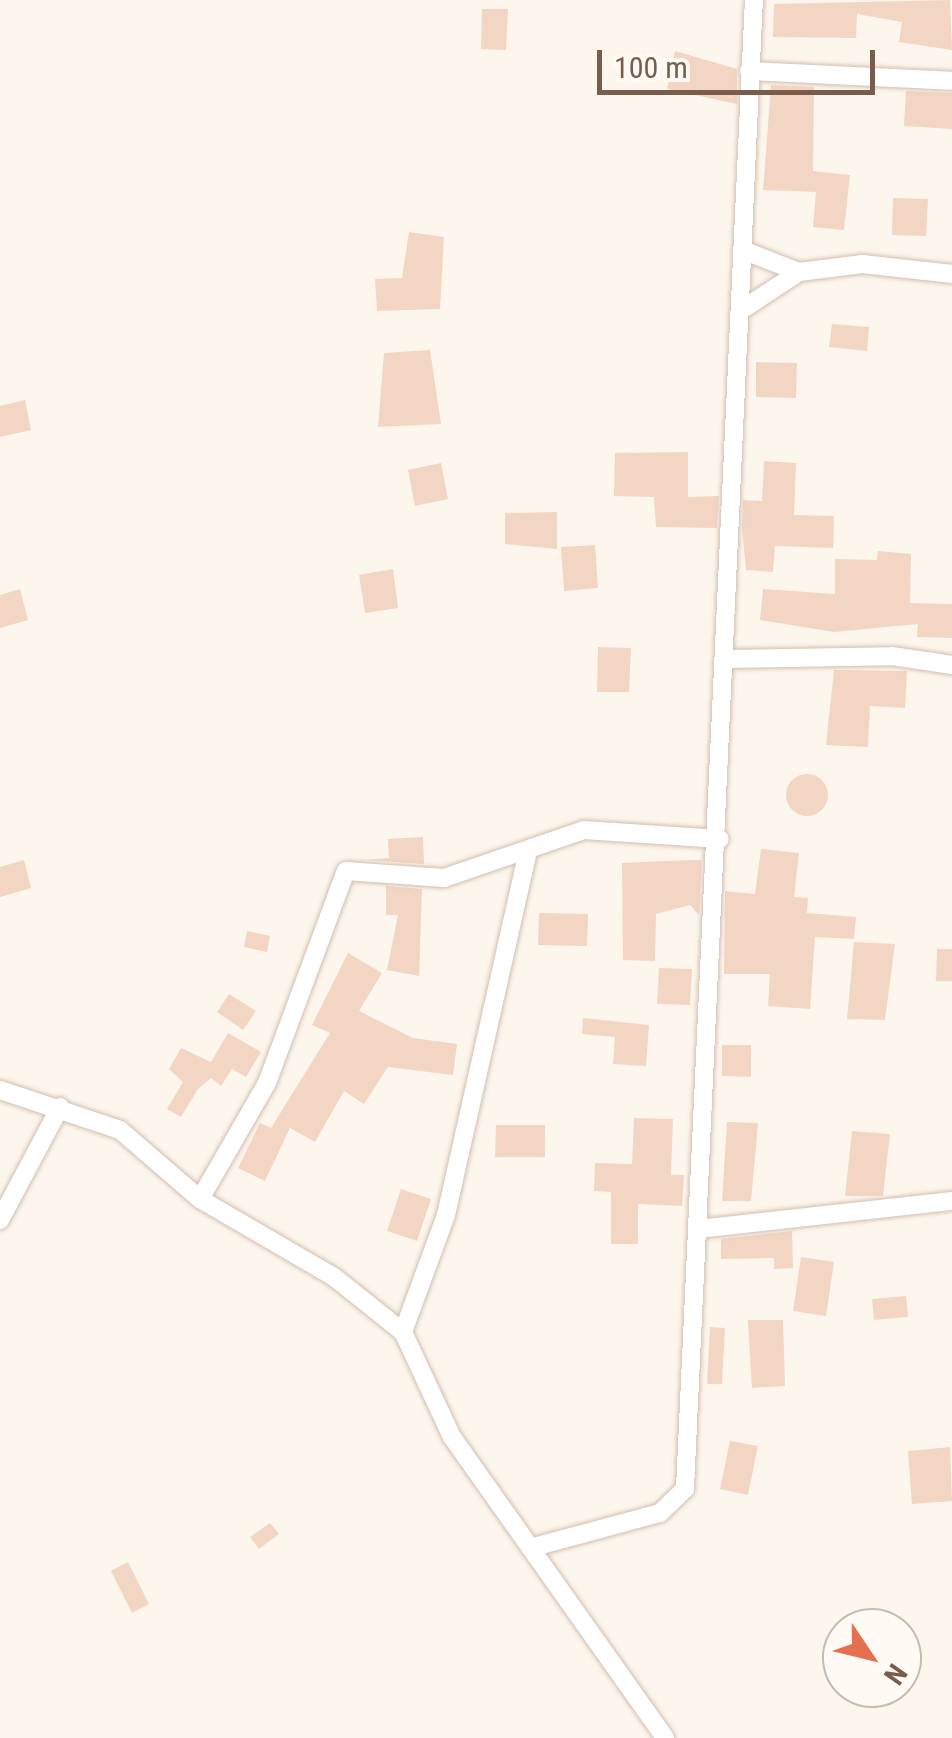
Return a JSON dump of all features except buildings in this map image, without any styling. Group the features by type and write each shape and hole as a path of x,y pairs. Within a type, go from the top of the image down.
{"street":[{"path":"530,1548 660,1513 685,1490 746,306 749,71 754,0"},
{"path":"749,71 952,81"},
{"path":"745,252 800,272"},
{"path":"746,306 800,272 862,264 952,274"},
{"path":"728,659 892,656 952,665"},
{"path":"200,1198 267,1084 324,946 340,876 444,878 584,830 720,839"},
{"path":"403,1332 446,1216 528,852"},
{"path":"0,1090 120,1130 200,1198 334,1277 403,1332 452,1438 664,1738"},
{"path":"0,1220 60,1107"},
{"path":"698,1229 952,1201"}]}
